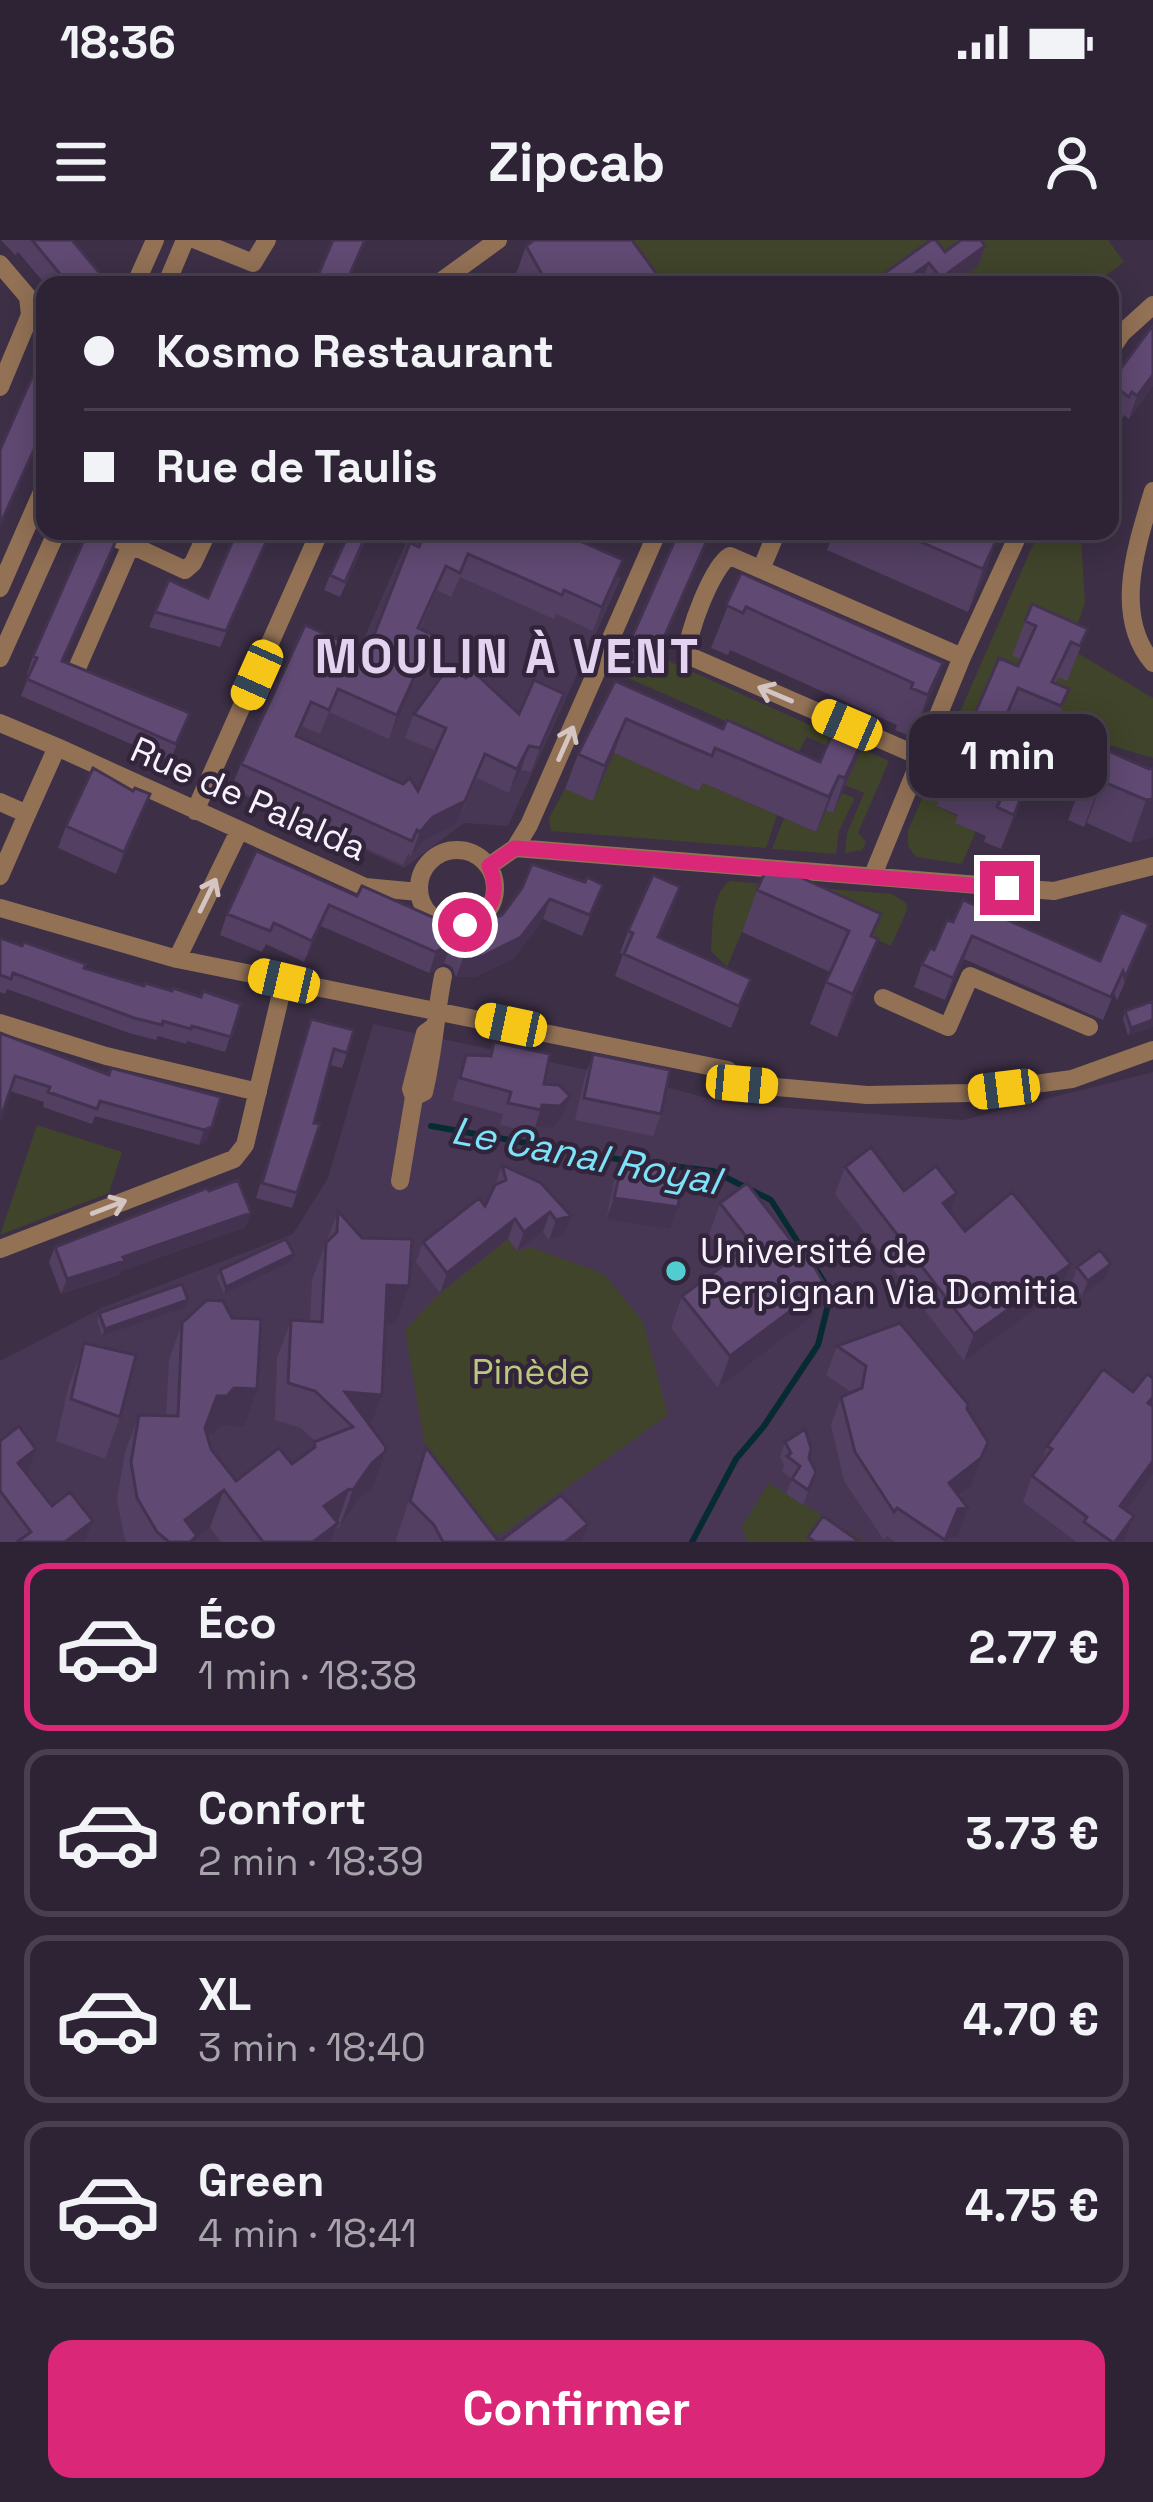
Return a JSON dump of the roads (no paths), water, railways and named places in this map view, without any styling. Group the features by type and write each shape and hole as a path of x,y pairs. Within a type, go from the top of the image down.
{"street":[{"path":"139,276 155,240"},
{"path":"170,276 185,240"},
{"path":"196,240 253,262 267,240"},
{"path":"448,276 498,240"},
{"path":"0,263 28,297 30,315 0,387"},
{"path":"1119,338 1153,305"},
{"path":"1153,490 1137,544 1130,625 1153,663"},
{"path":"15,495 36,504"},
{"path":"0,588 36,516"},
{"path":"0,658 53,540"},
{"path":"78,666 128,540"},
{"path":"132,540 185,570 204,540"},
{"path":"195,811 316,540"},
{"path":"489,866 515,848 530,825 654,540"},
{"path":"762,567 773,540"},
{"path":"872,875 999,561 1014,540"},
{"path":"921,757 686,655 686,644 721,561 730,556 962,656"},
{"name":"Rue de Palalda","path":"0,723 365,887 419,892"},
{"path":"0,877 57,747"},
{"path":"0,802 27,814"},
{"path":"177,958 239,831"},
{"path":"515,848 1054,891 1153,866"},
{"path":"469,851 489,866 495,890 486,913 452,926 430,915 419,892 425,868 444,852 469,851"},
{"path":"0,908 177,958 434,1018 728,1070 742,1084 867,1094 970,1093 1072,1079 1153,1050"},
{"path":"448,948 452,926"},
{"path":"400,1181 414,1096 411,1089 442,976"},
{"path":"883,998 948,1027 970,976 1089,1027"},
{"path":"0,1249 234,1159 244,1145 284,981"},
{"path":"0,1023 106,1056 258,1092"}],"waterway":[{"name":"Le Canal Royal","path":"431,1126 628,1161"},
{"name":"Le Canal Royal","path":"671,1166 713,1171 771,1200 803,1250"},
{"name":"Le Canal Royal","path":"692,1542 736,1459 818,1345 831,1293 814,1266"}],"place":[{"name":"Université de Perpignan Via Domitia","path":"676,1271"}],"district":[{"name":"MOULIN À VENT","path":"508,656"}],"park label":[{"name":"Pinède","path":"531,1371"}]}
